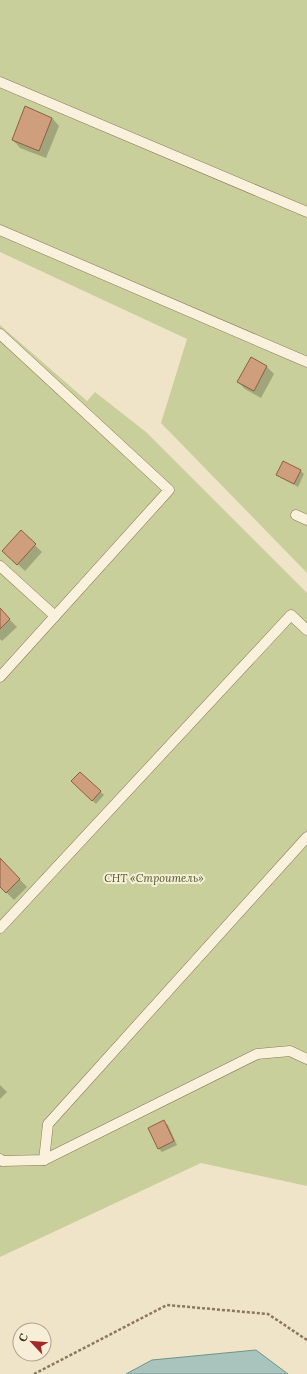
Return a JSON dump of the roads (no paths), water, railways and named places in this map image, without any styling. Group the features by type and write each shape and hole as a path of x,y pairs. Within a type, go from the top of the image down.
{"lane":[{"path":"0,82 307,212"},
{"path":"0,230 307,362"},
{"path":"0,334 169,490 0,677"},
{"path":"296,515 307,520"},
{"path":"0,566 55,616"},
{"path":"0,928 291,615 307,630"},
{"path":"44,1160 48,1124 307,837"},
{"path":"0,1159 2,1161 44,1160 257,1054 290,1051 307,1059"}],"water":[{"path":"256,1350 288,1374 126,1374 152,1360"}],"park label":[{"name":"СНТ «Строитель»","path":"154,878"}]}
